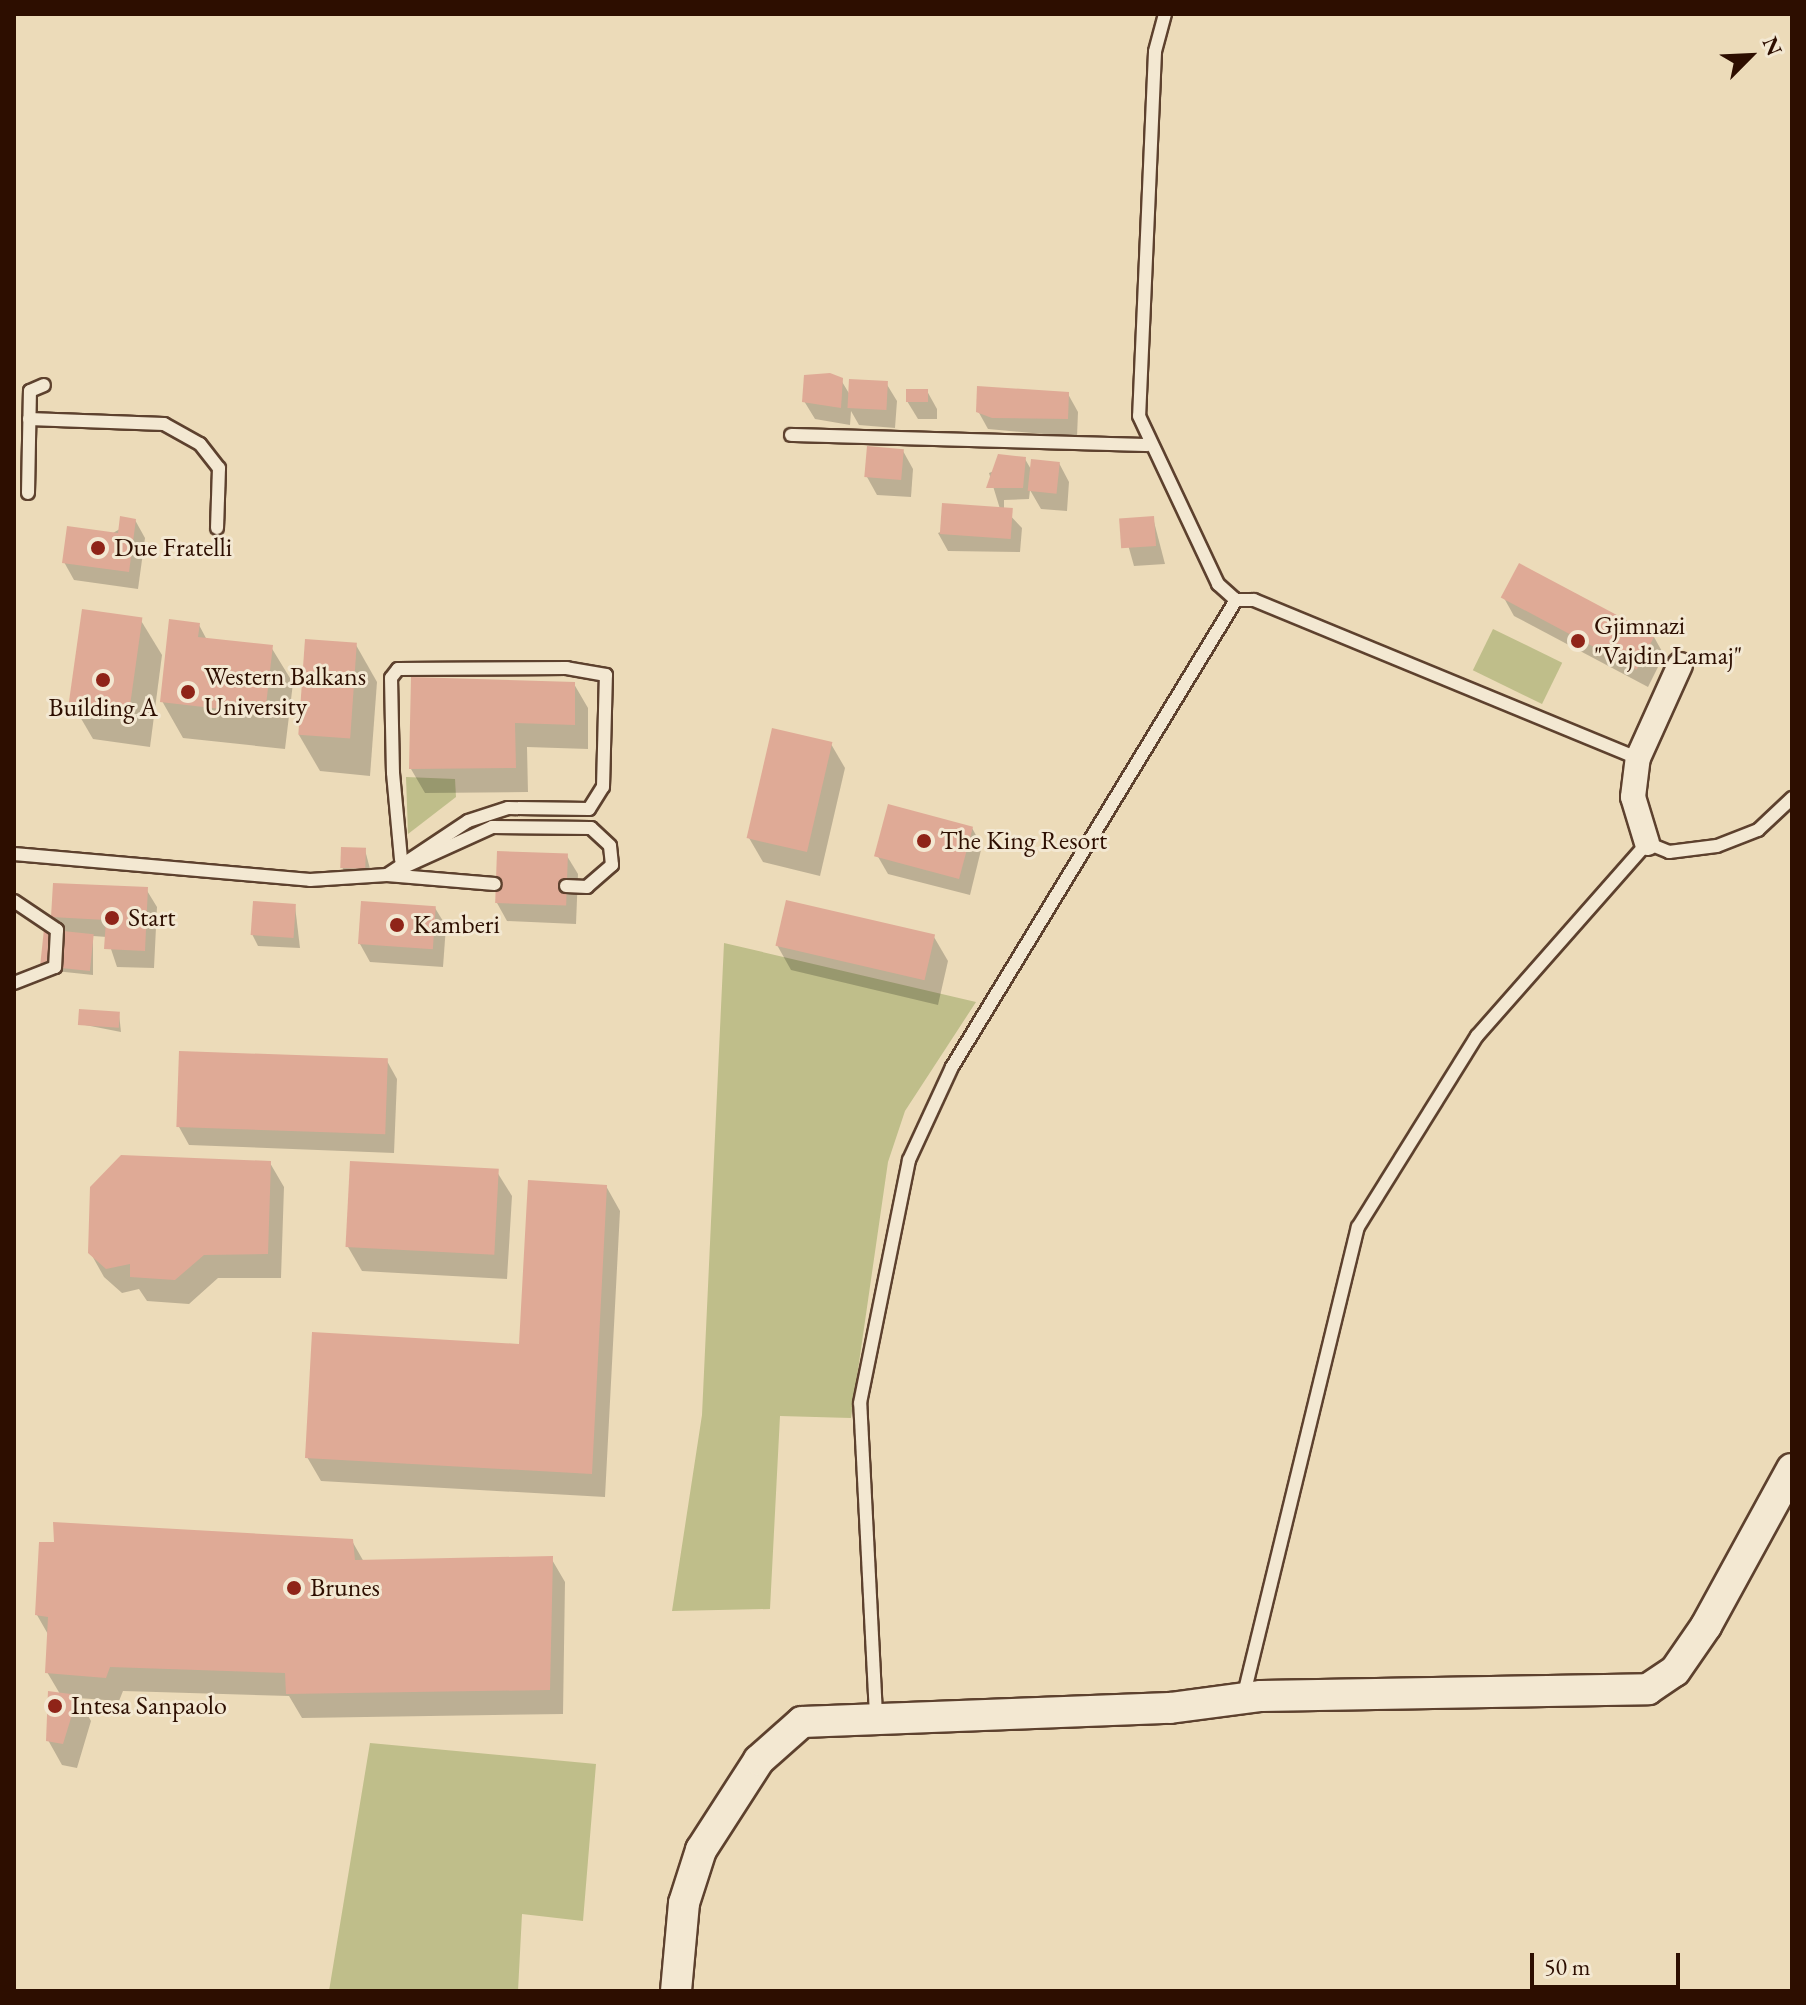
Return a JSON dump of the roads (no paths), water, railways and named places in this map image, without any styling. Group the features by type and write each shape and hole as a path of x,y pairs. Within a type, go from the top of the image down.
{"street":[{"path":"1647,843 1633,797 1638,758 1680,665"},
{"path":"676,1991 693,1870 759,1760 802,1722 876,1715 1170,1708 1243,1698 1648,1689 1675,1671 1706,1626 1792,1469"}],"lane":[{"path":"1165,14 1155,52 1139,359 1139,416 1148,445 1201,555 1236,600"},
{"path":"28,493 30,391 44,385"},
{"path":"29,419 164,424 200,444 219,468 217,528"},
{"path":"791,435 1148,445"},
{"path":"1236,600 1254,600 1638,758"},
{"path":"876,1715 860,1403 909,1160 952,1067 1236,600"},
{"path":"387,875 401,860 468,821 508,808 589,809 603,787 606,675 567,668 398,669 391,678 392,757 401,860"},
{"path":"1243,1698 1358,1227 1477,1036 1647,843 1669,852 1717,846 1758,830 1792,798"},
{"path":"387,875 492,827 591,828 610,846 612,865 587,887 566,886"},
{"path":"14,854 310,880 387,875 495,884"},
{"path":"14,901 57,930 55,967 14,983"}],"place":[{"name":"Due Fratelli","path":"98,548"},
{"name":"Gjimnazi \"Vajdin Lamaj\"","path":"1578,641"},
{"name":"Building A","path":"103,680"},
{"name":"Western Balkans University","path":"188,692"},
{"name":"The King Resort","path":"924,841"},
{"name":"Start","path":"112,918"},
{"name":"Kamberi","path":"397,925"},
{"name":"Brunes","path":"294,1588"},
{"name":"Intesa Sanpaolo","path":"55,1706"}]}
